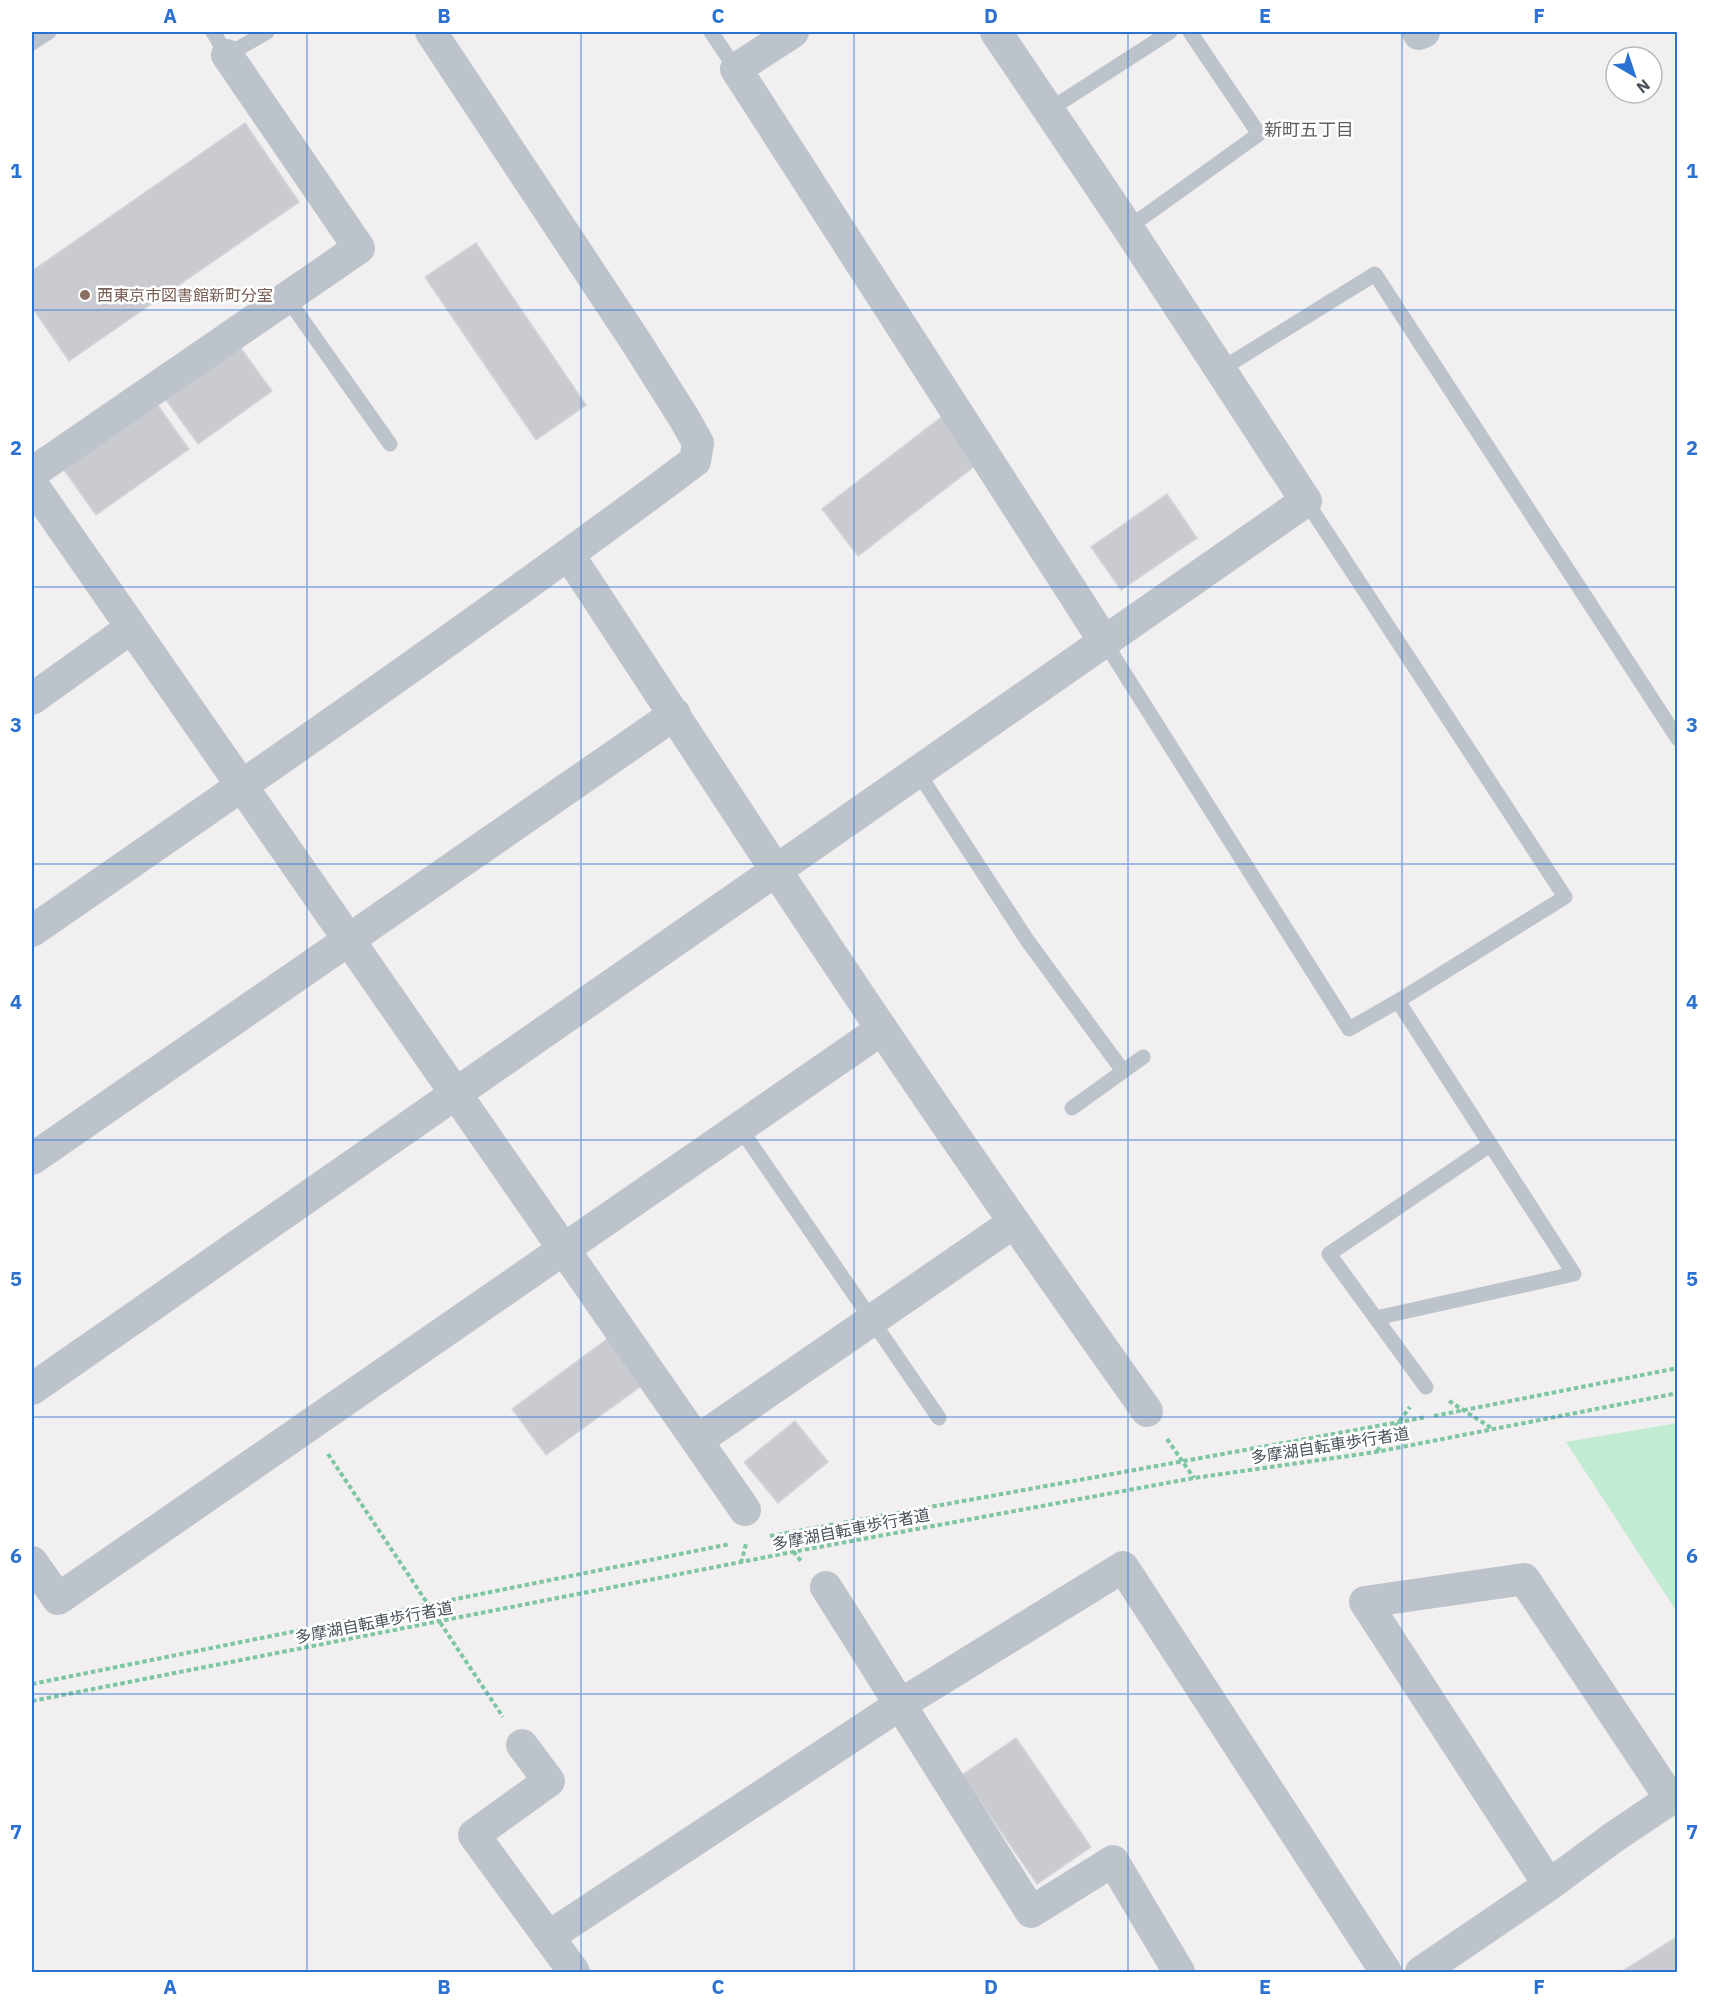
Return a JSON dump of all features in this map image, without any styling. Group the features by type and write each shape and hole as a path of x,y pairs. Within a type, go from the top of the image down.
{"street":[{"path":"32,931 569,555 695,461 698,444 638,345 431,32"},
{"path":"793,32 736,69 1104,641"},
{"path":"32,1389 1306,501 1128,228 996,32"},
{"path":"1418,32 1419,34 1424,32"},
{"path":"32,473 359,248 220,43"},
{"path":"32,484 455,1095 698,1440 746,1525"},
{"path":"569,555 882,1029 1013,1223 1147,1411"},
{"path":"32,699 131,628"},
{"path":"32,1160 675,714"},
{"path":"32,1562 58,1599 882,1029"},
{"path":"698,1440 1013,1223"},
{"path":"548,1937 901,1704 1123,1567 1386,1972"},
{"path":"1421,1972 1549,1885 1674,1796 1524,1579 1365,1602 1549,1885"},
{"path":"826,1587 1031,1912 1113,1861 1179,1972"},
{"path":"522,1745 549,1781 474,1834 574,1972"}],"lane":[{"path":"32,43 49,32"},
{"path":"220,43 267,32"},
{"path":"711,32 736,69"},
{"path":"1049,110 1170,32"},
{"path":"1128,228 1258,134 1190,32"},
{"path":"1220,370 1375,274 1677,739"},
{"path":"287,298 390,444"},
{"path":"1104,641 1349,1029 1565,897 1306,501"},
{"path":"917,771 1027,940 1124,1071"},
{"path":"1376,1318 1574,1274 1398,1001"},
{"path":"1072,1108 1143,1057"},
{"path":"740,1128 939,1418"},
{"path":"1425,1387 1329,1254 1490,1145"}],"path":[{"path":"1464,1411 1677,1368"},
{"path":"1376,1452 1425,1387 1493,1429"},
{"name":"多摩湖自転車歩行者道","path":"32,1701 792,1552 1194,1478 1376,1452 1677,1393"},
{"path":"792,1552 780,1534 1400,1422"},
{"path":"309,1426 522,1745"},
{"path":"1184,1462 1194,1478"},
{"path":"32,1684 428,1604 746,1525"}],"green space":[{"path":"1678,1423 1677,1612 1566,1442"}],"building":[{"path":"245,123 299,202 69,361 32,307 32,271"},
{"path":"476,243 586,405 536,440 425,277"},
{"path":"240,347 272,391 198,444 166,400"},
{"path":"157,404 189,449 96,515 64,470"},
{"path":"944,415 980,462 858,556 822,509"},
{"path":"1167,494 1197,538 1121,590 1091,547"},
{"path":"610,1337 644,1384 546,1455 512,1409"},
{"path":"795,1421 828,1462 778,1503 744,1462"},
{"path":"1016,1738 1091,1847 1037,1884 962,1775"},
{"path":"1678,1936 1678,1972 1621,1972"}],"place":[{"name":"西東京市図書館新町分室","path":"85,295"}],"district":[{"name":"新町五丁目","path":"1309,129"}]}
